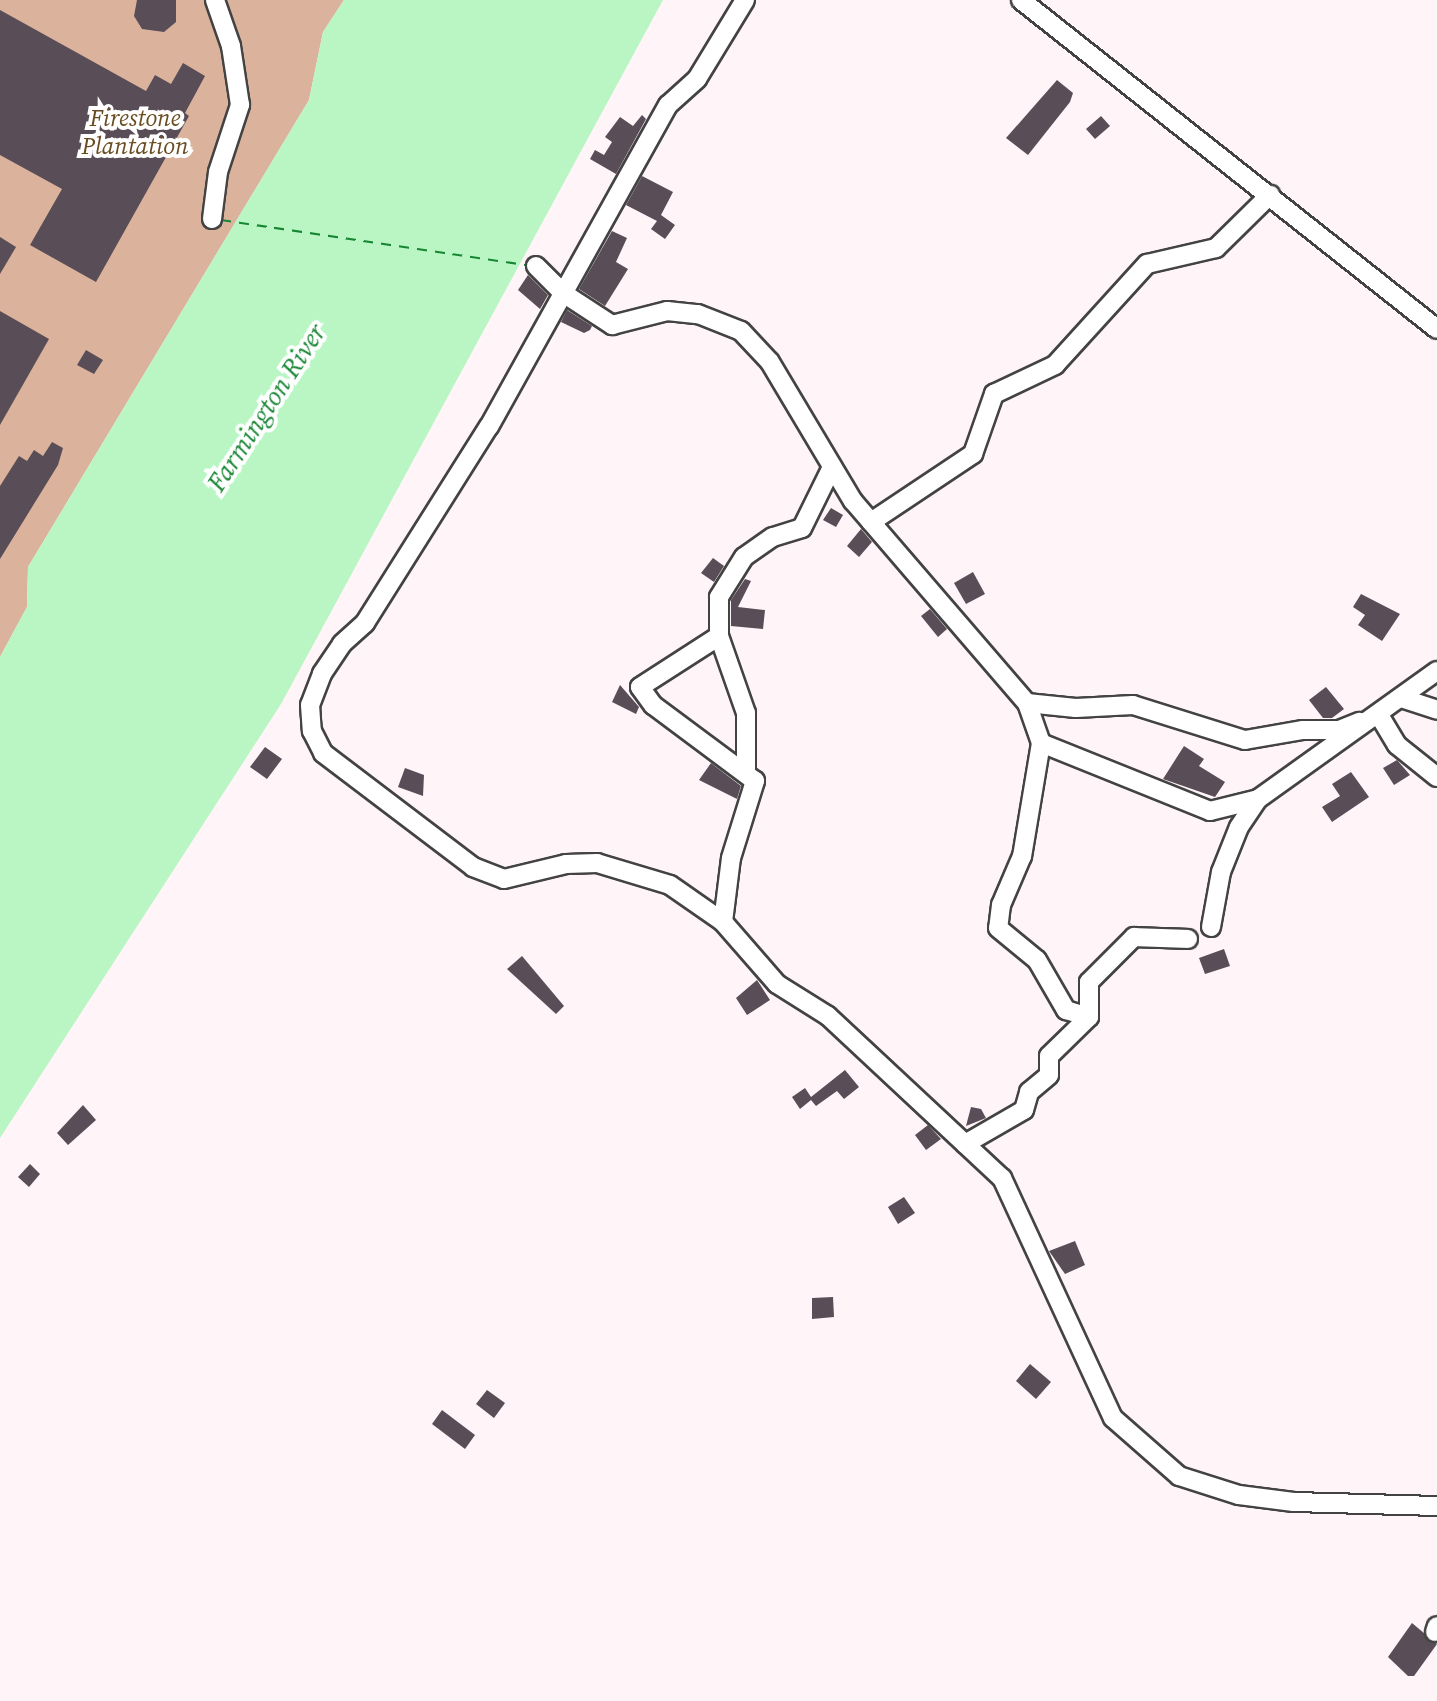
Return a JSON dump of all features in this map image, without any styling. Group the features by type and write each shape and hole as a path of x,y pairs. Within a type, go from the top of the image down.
{"street":[{"path":"212,219 218,172 240,105 231,46 215,0"},
{"path":"745,0 697,79 668,105 489,426 365,623 342,644 322,674 310,705 312,731 323,753 473,867 504,879 566,864 597,863 670,885 723,922 777,984 828,1016 1002,1178 1113,1418 1179,1476 1239,1495 1283,1500 1437,1506"},
{"path":"1021,0 1437,329"},
{"path":"871,522 973,454 994,394 1055,365 1147,264 1216,248 1270,195"},
{"path":"536,266 563,293 612,325 667,311 698,314 741,331 770,362 832,467 871,522 1027,703 1041,743 1022,856 1001,905 998,928 1037,960 1066,1010 1089,1017"},
{"path":"746,774 746,713 719,636 719,597 744,557 773,537 802,528 832,467"},
{"path":"719,636 640,687 653,705 755,781 731,858 723,922"},
{"path":"1041,743 1210,811 1258,799 1376,718 1437,671"},
{"path":"1401,698 1437,710"},
{"path":"1027,703 1076,708 1133,705 1245,740 1303,730 1339,730 1376,718"},
{"path":"1376,718 1397,745 1437,777"},
{"path":"1211,927 1221,872 1239,827 1258,799"},
{"path":"965,1144 1024,1110 1029,1092 1049,1075 1049,1056 1089,1017 1089,982 1134,937 1188,939"}],"green space":[{"name":"Firestone Plantation","path":"0,0 344,0 323,32 309,100 28,567 27,607 0,657"}],"water":[{"name":"Farmington River","path":"344,0 663,0 281,704 0,1138 0,657 27,607 28,567 309,100 323,32"}],"building":[{"path":"137,0 176,0 176,22 164,32 142,29 134,16"},
{"path":"0,10 146,91 155,75 171,84 183,63 205,76 185,113 189,116 96,282 30,245 62,189 0,155"},
{"path":"1057,80 1073,93 1070,102 1028,155 1006,138"},
{"path":"642,115 646,119 616,174 590,159 595,150 604,155 612,142 605,137 620,117 633,126"},
{"path":"1101,116 1110,126 1095,139 1086,129"},
{"path":"642,176 673,192 661,215 675,225 665,239 651,229 657,221 626,205"},
{"path":"612,231 627,238 616,262 628,269 605,306 579,289"},
{"path":"0,237 16,247 0,274"},
{"path":"528,275 548,295 540,309 518,290"},
{"path":"567,310 592,326 590,330 584,333 561,322"},
{"path":"0,311 49,339 0,425"},
{"path":"86,350 103,360 94,374 77,365"},
{"path":"52,442 63,448 58,465 0,559 0,486 19,456 27,461 34,450 43,456"},
{"path":"831,508 843,515 836,527 823,520"},
{"path":"861,529 872,542 859,557 847,546"},
{"path":"713,558 724,566 714,582 701,573"},
{"path":"973,572 985,594 966,604 954,583"},
{"path":"745,579 751,581 738,607 765,610 763,629 731,626 731,600"},
{"path":"1361,594 1400,614 1382,641 1358,625 1365,615 1353,607"},
{"path":"930,609 947,629 938,637 921,616"},
{"path":"620,685 639,707 636,714 612,702"},
{"path":"1326,687 1344,709 1332,718 1323,718 1309,700"},
{"path":"1184,746 1204,759 1199,766 1225,782 1215,797 1163,779"},
{"path":"265,747 282,759 267,779 250,767"},
{"path":"1397,760 1410,775 1394,785 1383,768"},
{"path":"711,763 741,786 737,799 699,780"},
{"path":"405,768 424,775 423,796 398,787"},
{"path":"1351,772 1369,797 1332,822 1322,807 1340,796 1332,784"},
{"path":"1224,949 1230,966 1205,974 1199,958"},
{"path":"522,956 564,1006 556,1014 507,969"},
{"path":"757,980 770,1000 747,1015 736,998"},
{"path":"845,1070 859,1087 844,1099 837,1091 816,1106 811,1100 800,1109 792,1097 805,1088 811,1097"},
{"path":"83,1105 96,1120 68,1145 57,1133"},
{"path":"971,1107 981,1109 986,1118 966,1126"},
{"path":"928,1125 941,1139 926,1150 915,1135"},
{"path":"30,1164 40,1174 29,1187 18,1177"},
{"path":"904,1197 915,1213 898,1224 888,1207"},
{"path":"1075,1241 1085,1265 1065,1274 1049,1251"},
{"path":"833,1297 834,1317 812,1319 812,1298"},
{"path":"1030,1364 1051,1382 1036,1399 1016,1381"},
{"path":"487,1390 505,1403 494,1418 476,1404"},
{"path":"442,1410 475,1435 465,1449 432,1424"},
{"path":"1412,1623 1437,1644 1414,1676 1408,1676 1388,1657"}],"ferry route":[{"path":"221,220 527,265"}]}
